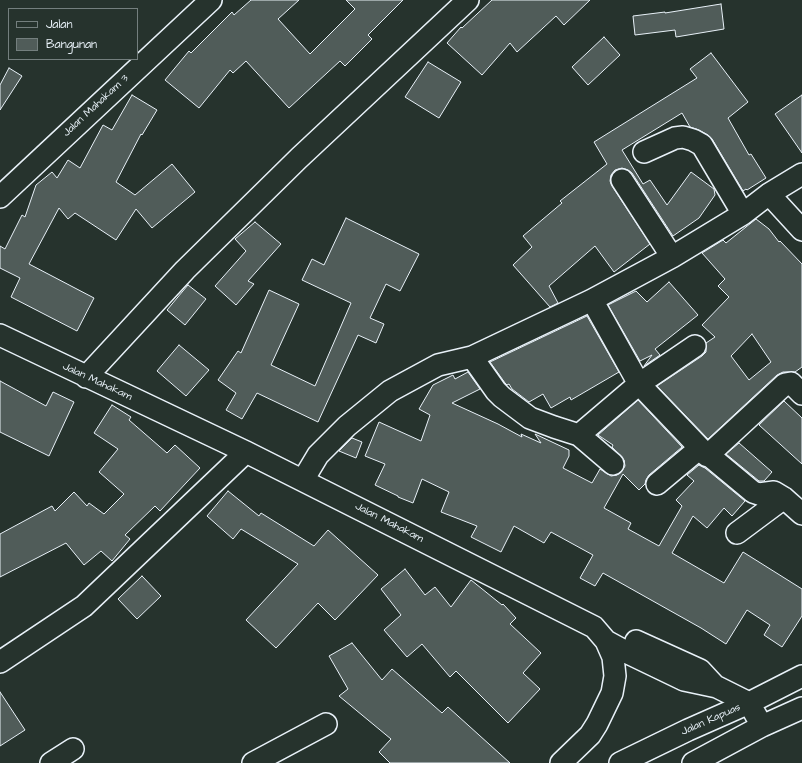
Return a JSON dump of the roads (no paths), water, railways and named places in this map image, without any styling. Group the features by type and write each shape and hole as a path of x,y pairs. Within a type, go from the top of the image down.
{"street":[{"name":"Jalan Mahakam 3","path":"0,197 211,0"},
{"path":"86,377 185,270 299,158 468,0"},
{"path":"644,152 675,138 683,137 702,145 744,214"},
{"path":"303,480 318,455 347,426 390,391 438,365 472,357 592,300 672,257 744,214 769,194 802,174"},
{"path":"622,180 672,257"},
{"path":"769,194 802,230"},
{"path":"592,300 639,384 704,452 753,492 759,494 774,492 784,498 802,514"},
{"name":"Jalan Mahakam","path":"0,335 303,480 600,634 615,631 700,670 717,687 749,703"},
{"path":"579,435 639,384 695,346"},
{"path":"472,357 496,391 530,418 554,428 579,435 613,464"},
{"path":"657,484 704,452 785,384 791,383 802,394"},
{"path":"0,662 84,606 246,452"},
{"path":"737,533 784,498"},
{"path":"560,763 590,735 612,694 615,676 613,657 600,634"},
{"name":"Jalan Kapuas","path":"620,763 688,730 749,703 802,676"},
{"path":"749,703 762,726"},
{"path":"693,763 762,726 802,708"},
{"path":"253,763 326,724"},
{"path":"51,763 73,749"}]}
